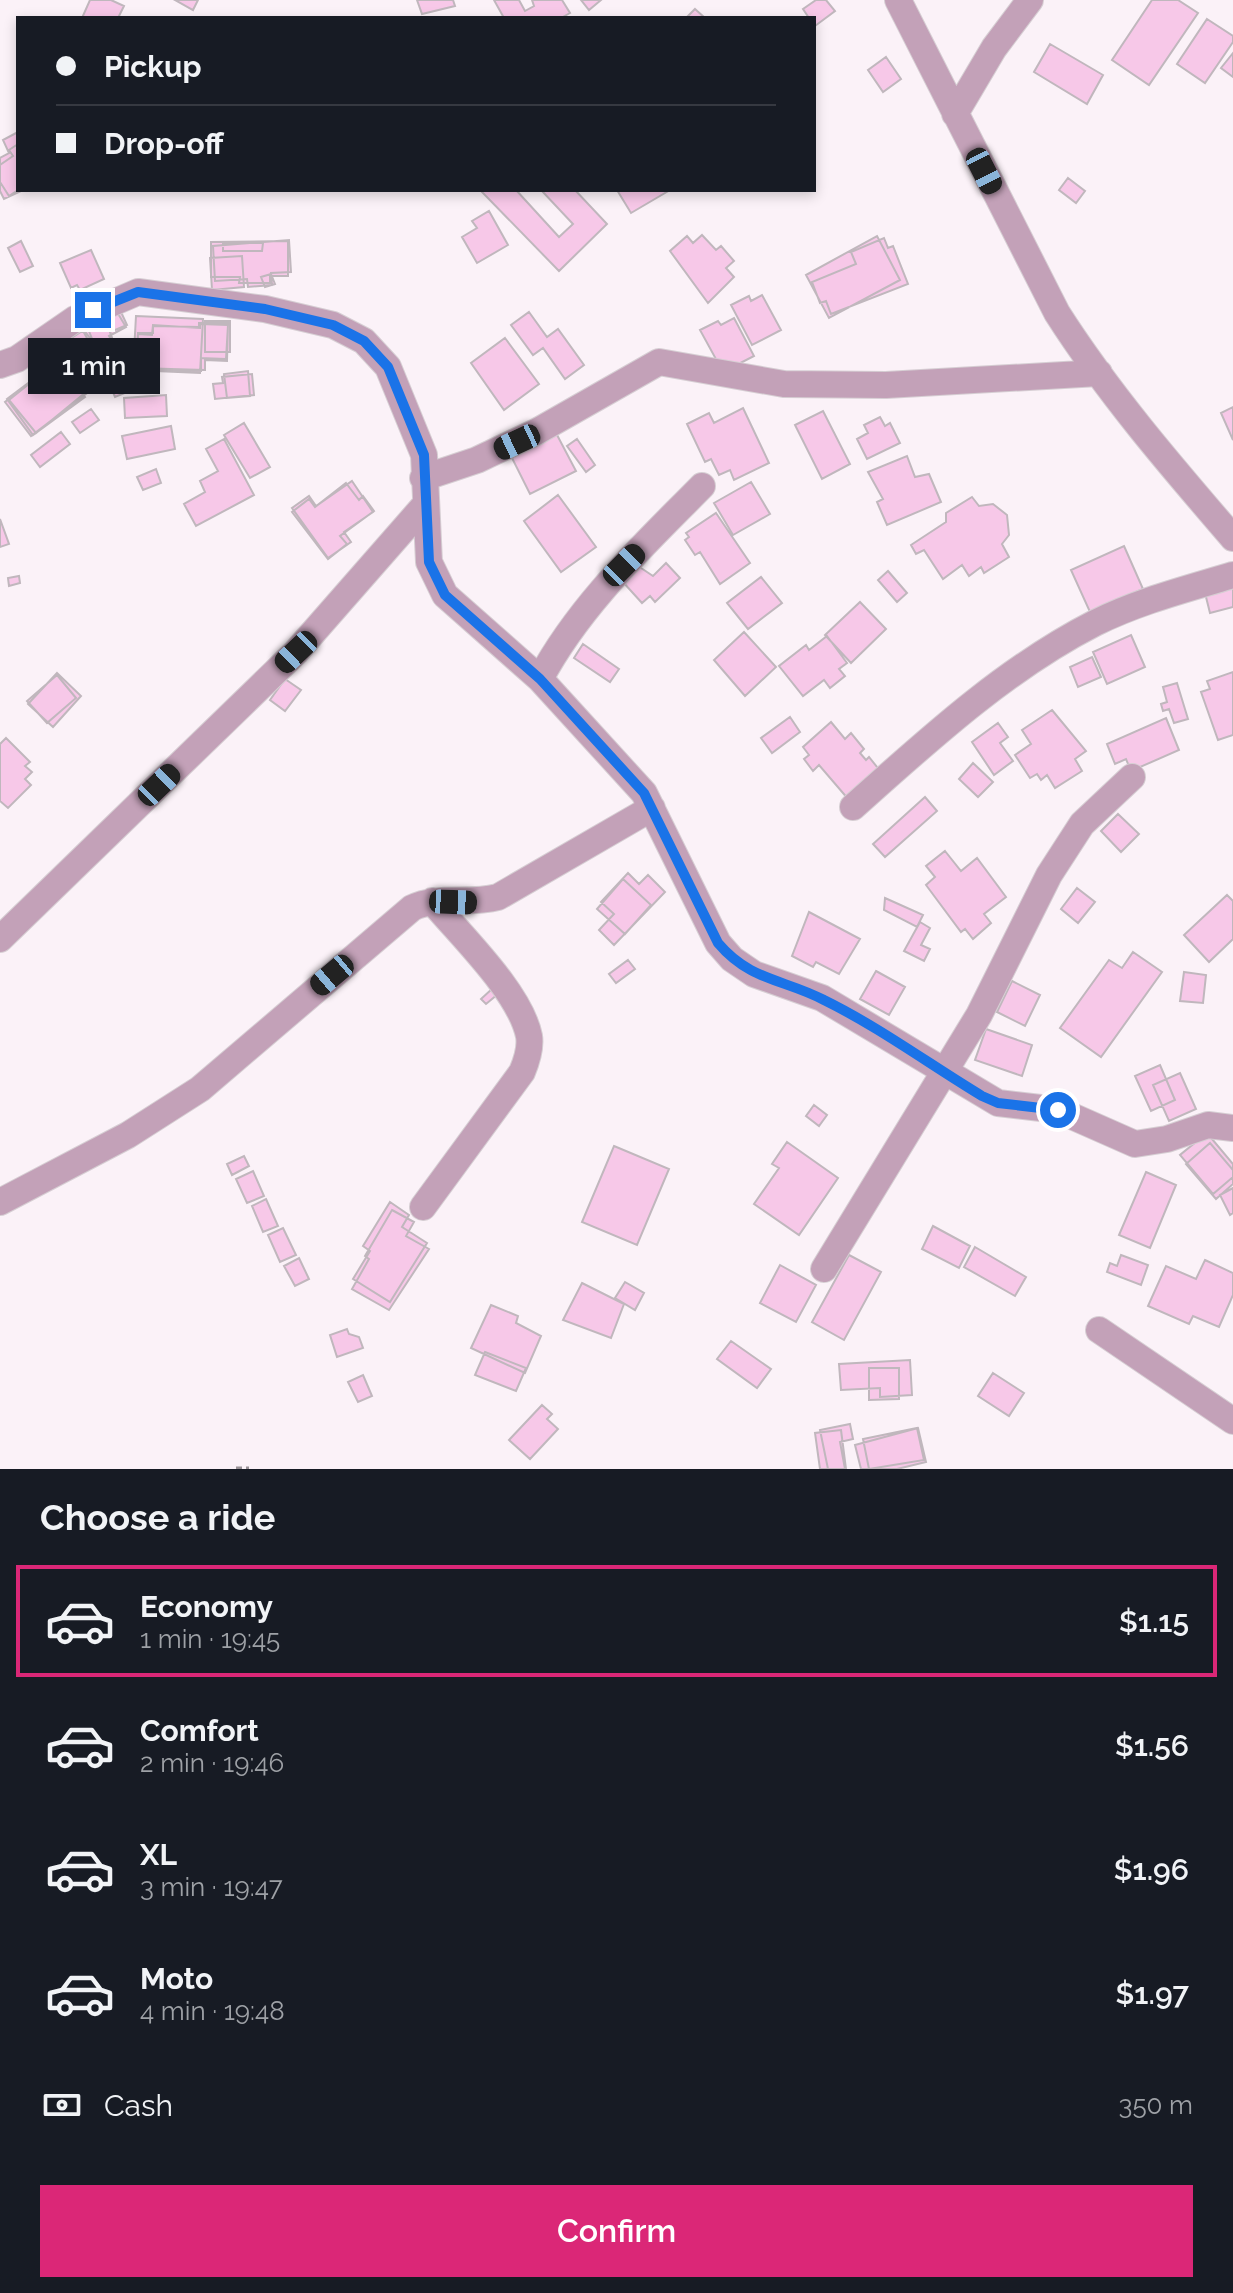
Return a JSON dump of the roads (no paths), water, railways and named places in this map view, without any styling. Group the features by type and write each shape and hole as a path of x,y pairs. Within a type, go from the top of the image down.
{"street":[{"path":"898,0 1057,313 1157,449 1230,528"},
{"path":"955,114 994,48 1030,0"},
{"path":"0,365 17,359 75,319 138,292 265,309 333,325 364,341 388,367 424,455 429,562 445,595 540,679 644,793 718,943 732,959 754,974 822,998 998,1103 1058,1110 1135,1144 1167,1139 1208,1125 1233,1128"},
{"path":"423,478 477,460 536,432 659,362 784,384 886,385 1099,373"},
{"path":"540,679 572,626 624,565 702,486"},
{"path":"0,939 296,652 424,506"},
{"path":"853,807 930,737 1037,656 1134,605 1233,575"},
{"path":"824,1269 995,984 1049,875 1082,824 1132,777"},
{"path":"0,1202 128,1135 200,1089 412,908 432,901 473,902 498,897 633,823 652,808"},
{"path":"423,1207 522,1072 528,1058 529,1038 521,1014 432,901"},
{"path":"1099,1330 1233,1421"}]}
